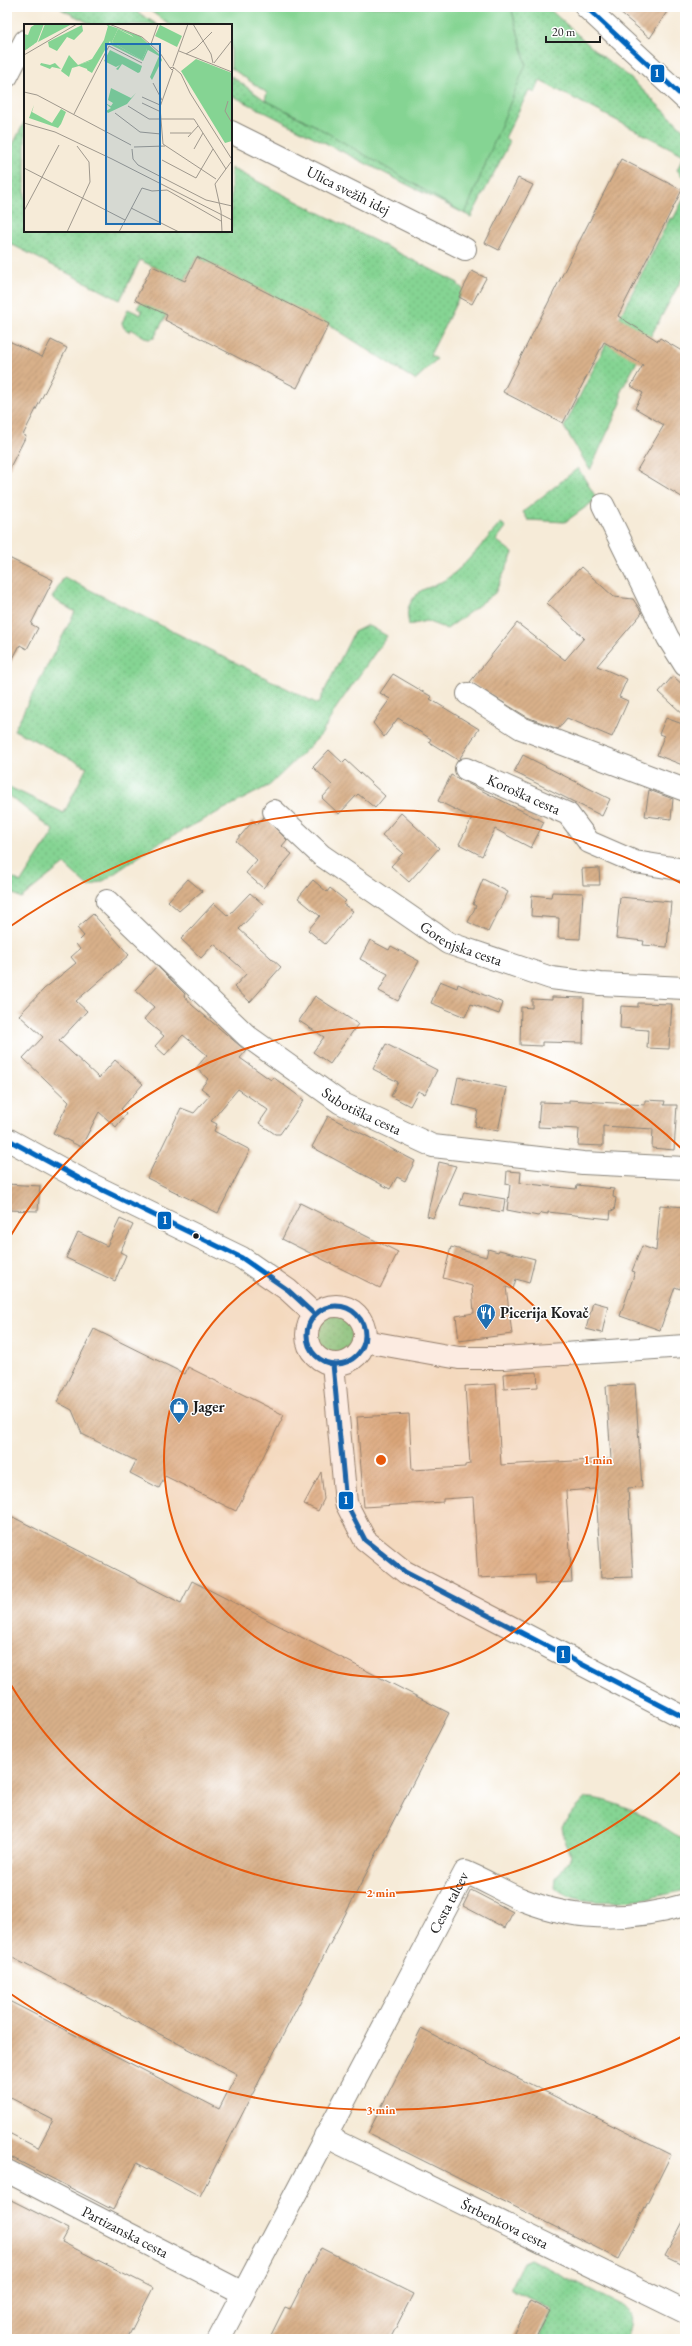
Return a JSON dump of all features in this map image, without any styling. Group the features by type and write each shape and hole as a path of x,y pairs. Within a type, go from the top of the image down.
{"street":[{"path":"586,7 685,99"},
{"path":"7,76 24,43"},
{"name":"Ulica svežih idej","path":"232,132 465,249"},
{"path":"603,505 668,638 685,664"},
{"path":"468,694 527,731 685,790"},
{"name":"Koroška cesta","path":"466,769 568,814 589,842 635,862 685,870"},
{"name":"Gorenjska cesta","path":"274,811 321,855 448,943 551,978 600,984 685,988"},
{"name":"Subotiška cesta","path":"107,901 247,1036 341,1103 433,1146 583,1163 685,1168"},
{"path":"7,1139 82,1180 242,1258 288,1290 314,1314"},
{"path":"337,1306 350,1309 359,1317 364,1328 364,1341 360,1351 353,1358 344,1363 333,1364 323,1361 314,1354 308,1345 306,1334 308,1324 314,1314 325,1307 337,1306"},
{"path":"364,1341 459,1358 503,1358 685,1346"},
{"path":"333,1364 346,1504 365,1540 405,1572 685,1718"},
{"name":"Cesta talcev","path":"325,2136 466,1872 523,1900 561,1912 617,1918 641,1915 685,1905"},
{"path":"219,2339 325,2136"},
{"name":"Štrbenkova cesta","path":"325,2136 685,2312"},
{"name":"Partizanska cesta","path":"7,2172 243,2293"}],"green space":[{"path":"61,7 129,7 156,24 91,24 61,9"},
{"path":"145,7 511,7 526,64 465,214 314,125 265,100 267,93 232,69 232,24 169,24"},
{"path":"511,7 547,7 598,53 627,75 685,131 685,179 677,170 684,155 540,81 535,93 529,90 505,138 509,141 509,144 471,217 232,96 232,77 265,100 314,125 526,64"},
{"path":"24,123 24,232 232,232 232,169 458,283 458,285 463,289 430,355 437,359 415,380 331,326 197,257 154,338 148,339 131,329 130,332 124,328 122,323 128,309 141,315 142,311 137,308 141,302 173,276 140,260 120,300 7,242 7,156"},
{"path":"685,196 685,273 621,391 621,403 590,470 564,427 670,218 673,219"},
{"path":"578,468 597,499 565,522 528,520 523,512"},
{"path":"501,523 506,527 496,540 513,553 495,593 447,629 426,621 409,625 408,609 413,598 420,591 436,585 457,571"},
{"path":"64,577 318,704 354,632 368,625 387,636 336,708 321,735 270,785 157,844 105,880 89,887 64,864 21,898 7,890 7,875 21,882 54,831 7,794 7,786 64,813 87,767 14,730 75,612 52,598"},
{"path":"335,1312 347,1316 353,1322 357,1334 353,1346 347,1352 335,1356 323,1352 317,1346 313,1334 317,1322 323,1316"},
{"path":"586,1798 610,1802 638,1813 665,1828 685,1842 685,1890 655,1897 618,1901 599,1901 582,1900 567,1895 555,1887 556,1878 572,1856 564,1839 562,1827"},
{"path":"530,2259 623,2306 631,2318 627,2339 538,2339 552,2309 511,2289 511,2286 523,2262"}],"building":[{"path":"613,7 670,7 650,38"},
{"path":"621,159 682,190 618,316 658,341 660,338 685,353 685,499 637,470 664,425 635,408 643,393 631,386 643,365 604,342 563,423 503,392"},
{"path":"518,178 533,185 499,250 485,243"},
{"path":"197,257 329,324 297,388 165,320 167,315 135,300 152,266 185,281"},
{"path":"472,271 486,278 472,304 459,297"},
{"path":"7,340 42,357 51,340 67,348 23,435 26,436 7,473"},
{"path":"7,557 53,580 31,624 38,628 27,649 20,645 7,670"},
{"path":"581,567 614,597 633,599 642,613 597,666 627,679 619,697 628,701 612,737 567,718 558,729 527,717 470,682 517,623 565,660 584,638 547,603"},
{"path":"393,674 432,697 430,699 479,729 458,760 429,742 431,739 398,718 384,737 373,723 390,699 380,693"},
{"path":"673,676 685,687 685,716 659,692"},
{"path":"666,718 685,725 685,766 657,755 664,736 659,734"},
{"path":"329,750 343,763 346,760 385,796 375,808 358,794 339,814 322,798 333,786 313,767"},
{"path":"523,755 610,799 602,816 514,772"},
{"path":"451,775 544,822 531,848 495,829 482,856 459,844 472,818 438,801"},
{"path":"649,790 673,799 671,819 645,816"},
{"path":"401,813 439,848 409,882 391,866 403,853 382,835"},
{"path":"264,817 287,840 282,846 292,854 263,888 246,873 257,860 236,841 253,821 257,824"},
{"path":"599,868 600,885 583,885 582,869"},
{"path":"188,879 202,891 179,911 168,901"},
{"path":"483,879 508,892 488,932 468,922 476,906 473,904"},
{"path":"313,880 327,892 330,888 346,901 343,904 353,911 325,944 308,930 320,916 298,898"},
{"path":"552,892 583,893 580,939 558,938 559,918 531,916 532,895 551,897"},
{"path":"250,893 263,904 239,929 281,967 250,1002 234,987 247,973 214,944 201,958 181,939 214,903 228,916"},
{"path":"620,897 671,902 667,947 643,945 644,941 616,938"},
{"path":"93,914 129,955 76,1001 87,1011 59,1041 99,1078 115,1060 143,1084 121,1109 126,1114 116,1127 99,1112 81,1147 53,1133 69,1102 23,1058 43,1037 19,1015 44,989 76,963 71,957 80,949 76,944 84,936 77,928"},
{"path":"370,940 389,950 391,946 419,961 398,1001 379,991 388,974 360,959"},
{"path":"157,966 185,994 184,996 192,1005 246,1051 240,1058 271,1080 273,1077 304,1100 280,1134 275,1134 259,1123 268,1110 238,1089 211,1121 217,1124 214,1131 250,1150 218,1213 147,1178 181,1108 194,1113 210,1095 201,1088 208,1079 196,1068 207,1055 183,1035 165,1055 155,1046 164,1036 144,1019 154,1007 135,990"},
{"path":"440,981 457,988 458,984 503,1003 499,1014 471,1004 465,1017 431,1003"},
{"path":"315,996 358,1024 330,1064 313,1052 324,1037 299,1021"},
{"path":"552,997 584,998 583,1043 542,1042 542,1046 520,1045 521,1007 532,1008 532,999 552,1000"},
{"path":"638,1003 672,1004 669,1049 647,1048 648,1030 620,1028 621,1006 638,1007"},
{"path":"386,1044 437,1070 425,1094 418,1091 410,1106 391,1096 398,1082 373,1069"},
{"path":"458,1077 507,1088 498,1131 475,1126 478,1110 452,1104"},
{"path":"569,1100 645,1105 645,1100 665,1101 664,1105 677,1105 674,1150 652,1148 653,1129 603,1126 603,1146 578,1145 579,1129 538,1127 540,1102 569,1103"},
{"path":"328,1116 415,1161 405,1181 397,1177 390,1189 312,1147"},
{"path":"439,1162 456,1166 433,1218 427,1216"},
{"path":"507,1171 521,1172 520,1183 576,1189 577,1185 614,1189 613,1197 616,1198 614,1211 611,1210 610,1219 548,1212 548,1214 542,1213 538,1216 507,1210 510,1185 506,1184"},
{"path":"7,1184 40,1186 38,1211 7,1210"},
{"path":"464,1192 505,1199 503,1212 460,1205"},
{"path":"300,1203 398,1252 380,1288 282,1239"},
{"path":"660,1205 685,1207 685,1276 680,1289 675,1287 660,1330 620,1316 635,1272 632,1271 642,1246 656,1251"},
{"path":"120,1219 133,1225 120,1252 126,1255 115,1281 66,1258 78,1232 107,1246"},
{"path":"451,1247 486,1257 488,1249 498,1252 499,1250 535,1259 529,1283 516,1279 513,1289 506,1287 512,1334 459,1341 456,1316 474,1313 472,1286 443,1278"},
{"path":"593,1302 608,1306 602,1333 586,1329"},
{"name":"Jager","path":"94,1329 185,1374 188,1367 284,1415 236,1511 165,1476 159,1488 130,1473 136,1461 82,1434 72,1410 57,1402"},
{"path":"537,1372 538,1387 504,1389 503,1374"},
{"path":"496,1384 501,1465 611,1459 606,1386 635,1384 642,1487 628,1488 633,1577 601,1578 596,1489 566,1491 572,1582 536,1584 535,1575 478,1578 473,1497 443,1499 443,1502 364,1507 357,1417 409,1414 412,1470 465,1467 465,1465 470,1464 465,1386"},
{"path":"321,1472 324,1499 318,1511 304,1504"},
{"path":"7,1514 181,1603 192,1581 449,1713 200,2196 137,2163 113,2210 7,2155 7,2132 38,2148 53,2120 7,2096 7,2000 219,2109 237,2074 7,1955"},
{"path":"471,1890 513,1912 505,1928 463,1906"},
{"path":"421,2029 671,2155 619,2259 368,2133"},
{"path":"7,2198 69,2229 62,2242 153,2288 127,2339 7,2339"},
{"path":"685,2218 685,2266 665,2256"},
{"path":"321,2248 413,2294 390,2339 269,2339 285,2307 290,2309"},
{"path":"530,2301 550,2311 535,2339 511,2339"}],"transit line":[{"name":"1","path":"586,7 685,99"},
{"name":"1","path":"7,1139 82,1180 242,1258 288,1290 314,1314"},
{"name":"1","path":"336,1306 347,1308 360,1319 363,1324 365,1335 363,1346 352,1359 347,1362 336,1364 325,1362 312,1351 309,1346 307,1335 309,1324 320,1311 325,1308 336,1306"},
{"name":"1","path":"333,1364 346,1503 365,1540 405,1572 685,1718"}],"place":[{"name":"Picerija Kovač","path":"486,1330"},
{"name":"Jager","path":"179,1424"}]}
